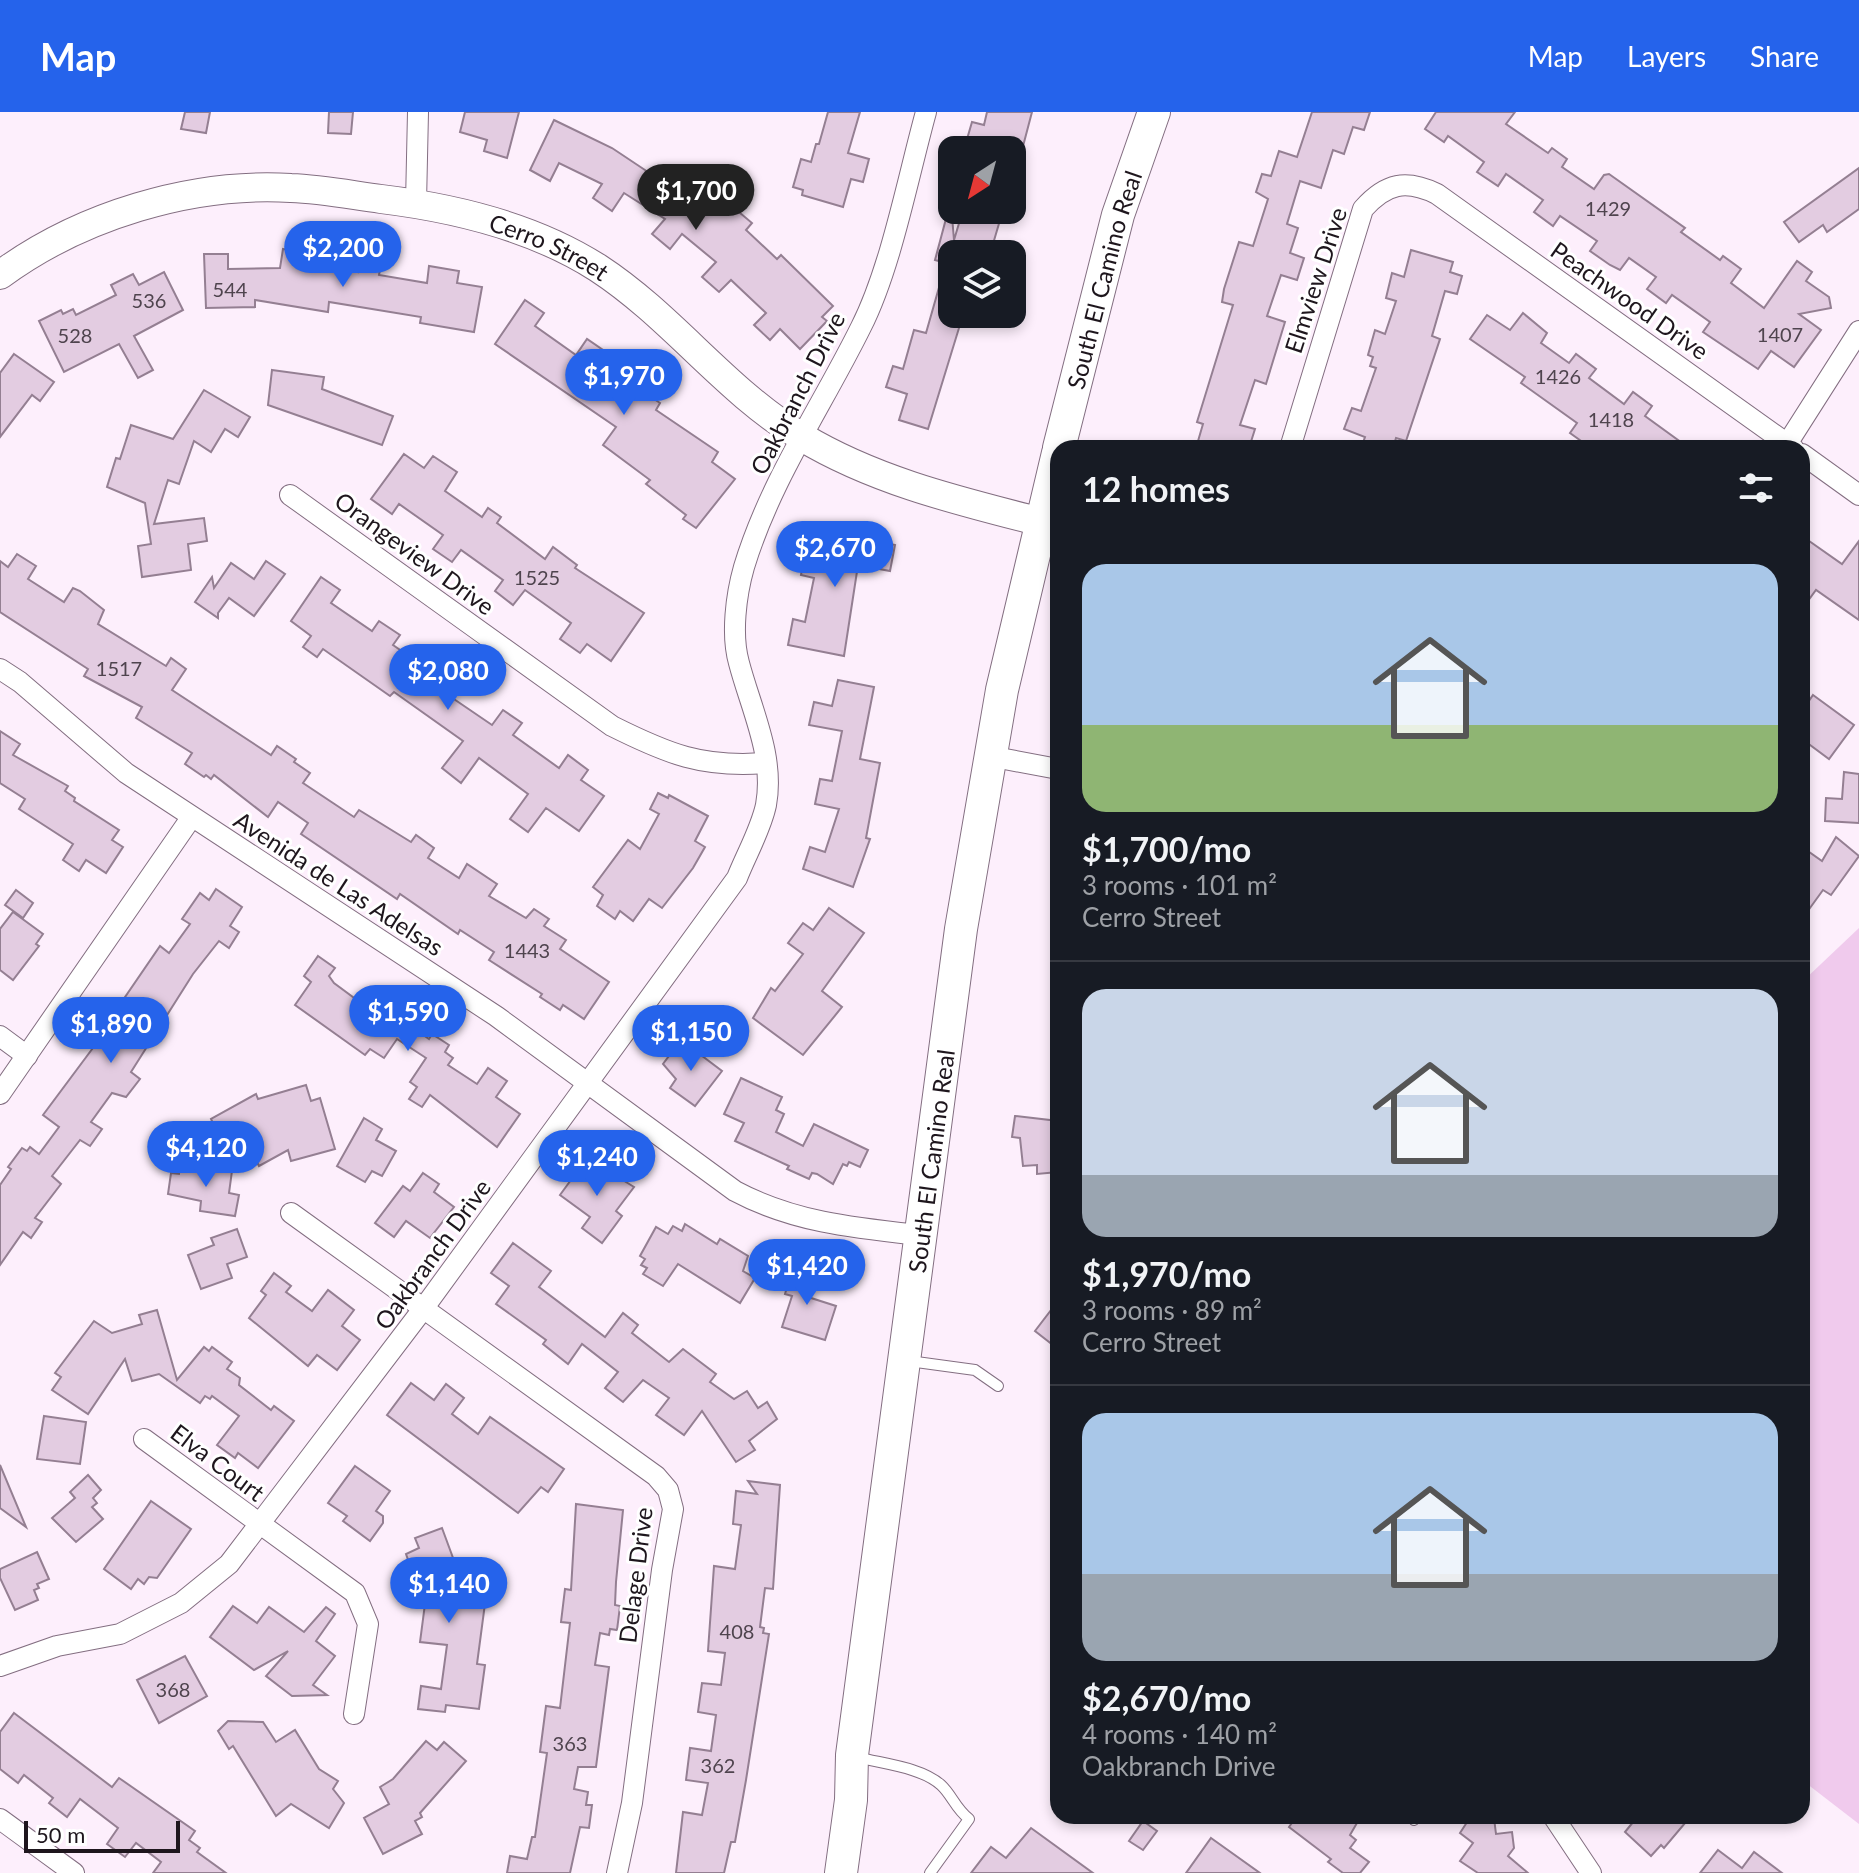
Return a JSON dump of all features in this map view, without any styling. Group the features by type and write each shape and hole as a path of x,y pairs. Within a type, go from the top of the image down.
{"main road":[{"name":"South El Camino Real","path":"1062,440 1118,215 1154,112"},
{"name":"South El Camino Real","path":"841,1873 851,1800 852,1755 961,929 989,756 1050,486"}],"street":[{"path":"416,203 418,112"},
{"name":"Oakbranch Drive","path":"0,1666 57,1646 120,1634 181,1603 229,1564 261,1527 423,1309 737,878 766,805 766,763 757,716 738,662 735,633 743,568 801,436 862,326 877,286 926,112"},
{"name":"Elmview Drive","path":"1292,440 1363,209 1379,191 1397,185 1417,184 1437,194"},
{"name":"Cerro Street","path":"0,275 75,230 166,202 222,191 289,188 416,203 535,236 596,267 651,307 728,382 801,436 848,462 896,481 1041,522"},
{"name":"Peachwood Drive","path":"1437,194 1781,440"},
{"path":"1799,440 1859,331"},
{"name":"Peachwood Drive","path":"1810,460 1859,495"},
{"name":"Orangeview Drive","path":"290,495 612,726 667,753 725,766 766,763"},
{"name":"Avenida de Las Adelsas","path":"0,669 20,682 126,773 496,1016 587,1086 735,1191 760,1204 823,1224 919,1235"},
{"path":"989,756 1050,767"},
{"path":"0,1094 191,818"},
{"path":"0,1036 27,1056"},
{"name":"Delage Drive","path":"291,1213 656,1476 668,1490 673,1509 662,1570 632,1803 617,1873"},
{"name":"Elva Court","path":"144,1439 355,1593 368,1624 354,1714"},
{"path":"0,1819 74,1873"},
{"path":"1558,1824 1591,1873"}],"lane":[{"path":"903,1361 975,1370 998,1386"},
{"path":"852,1755 921,1774 942,1786 955,1808 969,1819 930,1873"}],"shaded area":[{"path":"1859,928 1859,1824 1810,1786 1810,974"}],"building":[{"path":"185,112 210,112 206,133 181,129"},
{"path":"329,112 353,112 351,134 328,133"},
{"path":"465,112 519,112 507,158 484,151 487,140 460,132"},
{"path":"828,112 860,112 848,153 869,159 863,182 851,179 843,207 802,195 803,190 793,187 801,159 811,162"},
{"path":"987,112 1032,112 1026,136 968,136 972,122 984,125"},
{"path":"1312,112 1370,112 1364,130 1353,127 1344,154 1333,150 1321,188 1300,181 1287,224 1298,228 1290,253 1304,258 1297,280 1281,275 1267,316 1285,322 1266,384 1255,380 1240,425 1255,429 1252,440 1198,440 1203,424 1197,422 1233,305 1222,302 1224,289 1239,242 1253,246 1268,199 1256,192 1262,174 1271,176 1279,151 1297,157"},
{"path":"1436,112 1515,112 1506,124 1548,153 1552,148 1567,159 1562,167 1594,189 1604,175 1609,174 1685,228 1681,232 1720,260 1723,256 1741,269 1731,283 1764,308 1797,261 1812,272 1806,281 1829,297 1831,308 1799,314 1821,330 1794,367 1771,351 1758,369 1703,332 1710,322 1672,295 1666,303 1647,289 1656,277 1629,258 1620,270 1610,265 1590,251 1597,241 1560,216 1553,226 1534,212 1543,200 1506,174 1498,186 1477,172 1484,162 1448,136 1444,142 1425,129"},
{"path":"554,120 612,148 684,196 688,191 703,203 714,191 752,223 746,230 777,259 781,255 833,306 822,317 827,321 800,349 780,329 770,340 754,325 766,313 731,280 719,292 702,277 716,262 682,234 670,249 652,234 665,219 624,193 612,211 593,198 602,184 559,163 550,181 530,170"},
{"path":"1859,168 1859,209 1827,232 1823,225 1799,242 1784,222"},
{"path":"945,224 953,224 954,240 940,240"},
{"path":"959,224 999,224 994,240 954,240"},
{"path":"283,249 309,253 307,264 358,272 360,254 382,258 379,275 427,283 429,266 459,271 457,283 482,287 474,332 420,323 421,317 329,302 328,312 255,300 255,307 206,308 204,254 228,254 228,269 280,268"},
{"path":"1411,250 1453,262 1450,272 1462,276 1457,294 1445,291 1432,336 1440,339 1406,440 1364,440 1365,437 1344,429 1352,408 1361,411 1376,368 1370,366 1373,357 1368,355 1375,330 1385,334 1396,301 1386,298 1392,273 1404,277"},
{"path":"164,272 183,310 134,336 153,370 138,378 119,344 64,372 39,321 61,310 63,314 73,309 76,315 116,295 111,285 133,274 139,285"},
{"path":"938,291 938,328 959,328 928,429 899,420 907,394 886,387 893,366 903,369 914,330 926,333"},
{"path":"525,300 544,313 535,326 576,355 587,339 606,352 599,362 660,403 656,410 718,452 712,462 735,479 696,528 683,519 686,515 646,484 650,480 603,445 616,427 495,344"},
{"path":"1523,313 1547,333 1541,343 1569,363 1576,354 1596,369 1589,378 1624,404 1633,392 1652,406 1645,416 1678,440 1580,440 1570,433 1577,423 1521,383 1525,377 1470,339 1487,315 1510,330"},
{"path":"14,354 54,382 40,401 32,395 0,437 0,373"},
{"path":"272,370 324,377 322,389 393,416 382,445 268,405"},
{"path":"204,390 250,417 238,437 225,429 211,452 194,441 179,484 168,480 154,524 204,518 207,541 188,544 191,570 142,577 138,546 151,544 145,503 107,487 116,458 120,459 131,425 173,439"},
{"path":"404,454 424,468 433,456 457,472 445,491 482,517 488,508 501,517 497,523 545,559 553,547 577,565 575,568 644,613 611,661 587,644 580,653 560,639 571,623 525,590 513,605 495,591 503,580 461,550 452,562 433,549 443,535 399,504 392,514 371,499"},
{"path":"825,529 895,545 890,571 858,565 844,656 788,645 793,619 805,622 814,578 801,575 805,552 820,555"},
{"path":"1859,541 1859,620 1816,590 1810,598 1810,542 1842,564"},
{"path":"17,554 36,566 28,579 64,602 73,588 80,591 104,610 98,624 166,666 171,658 186,669 172,690 271,755 277,746 296,759 294,762 310,773 303,783 354,817 359,810 411,842 416,835 434,848 428,858 459,878 467,864 497,884 489,896 526,918 534,909 549,919 544,926 566,940 560,949 609,982 584,1019 563,1005 560,1010 540,997 542,994 489,960 494,952 460,930 458,934 400,894 397,899 301,834 308,823 278,802 268,817 214,775 211,779 206,775 204,777 185,764 192,753 136,718 142,707 84,676 88,669 0,612 0,561 8,567"},
{"path":"266,561 285,574 254,616 229,598 218,613 218,618 195,602 212,577 214,588 231,563 254,579"},
{"path":"321,577 340,590 331,603 372,631 379,621 400,635 393,645 435,674 442,663 461,676 448,695 492,725 503,710 522,723 513,735 559,768 568,755 588,770 581,780 604,796 579,831 546,808 528,832 510,819 528,794 479,758 461,783 442,768 463,741 394,692 390,696 323,649 317,657 303,647 311,636 291,621"},
{"path":"838,680 874,687 860,759 880,763 866,838 870,839 853,887 803,869 810,847 825,852 839,809 815,804 820,779 832,781 842,731 809,725 814,702 832,706"},
{"path":"1813,695 1854,725 1829,759 1810,745 1810,699"},
{"path":"0,731 20,744 13,755 68,786 65,791 75,798 74,801 119,830 112,840 123,847 106,873 86,860 79,871 63,860 73,844 19,809 25,799 0,783"},
{"path":"1844,772 1859,774 1859,823 1825,821 1826,798 1842,799"},
{"path":"658,793 668,798 669,795 708,816 695,841 705,847 662,908 649,899 633,921 620,911 615,919 597,906 603,895 593,887 628,840 640,849 659,814 650,809"},
{"path":"1836,837 1859,856 1831,895 1823,890 1810,908 1810,853 1822,861"},
{"path":"216,889 242,907 230,926 239,932 229,948 219,941 193,974 131,1072 140,1079 126,1097 112,1093 91,1122 102,1129 90,1146 80,1140 52,1176 61,1184 35,1218 42,1222 31,1238 23,1232 0,1265 0,1185 11,1169 8,1167 22,1148 27,1151 30,1147 39,1154 59,1127 43,1115 113,1021 110,1019 160,946 169,953 190,924 182,919 200,893 209,900"},
{"path":"16,890 33,903 23,918 5,905"},
{"path":"829,908 864,933 822,991 842,1007 803,1055 753,1018 771,988 775,991 803,954 788,943 803,923 813,930"},
{"path":"13,912 43,934 36,944 39,946 13,980 0,970 0,929"},
{"path":"318,956 335,968 329,976 334,983 361,1003 367,994 429,1039 432,1034 449,1045 445,1052 453,1058 448,1065 477,1084 488,1068 507,1081 496,1097 520,1114 497,1147 430,1095 422,1107 409,1099 417,1087 410,1082 426,1058 397,1039 384,1058 370,1049 365,1055 295,1005 311,982 304,976"},
{"path":"681,1040 722,1071 695,1106 670,1088 676,1079 663,1064"},
{"path":"741,1078 782,1097 776,1110 784,1114 776,1132 803,1146 814,1124 868,1150 860,1167 849,1162 847,1166 843,1164 833,1184 817,1174 812,1173 809,1179 787,1169 789,1166 735,1141 744,1123 724,1114"},
{"path":"306,1085 311,1101 320,1098 335,1149 291,1161 288,1150 259,1166 255,1158 234,1169 211,1119 256,1094 258,1099"},
{"path":"1015,1116 1050,1120 1050,1173 1037,1174 1037,1165 1023,1166 1020,1138 1012,1137"},
{"path":"364,1118 382,1129 376,1140 396,1151 382,1176 372,1171 365,1182 337,1166"},
{"path":"587,1158 634,1187 616,1211 622,1216 602,1243 582,1228 590,1217 560,1195"},
{"path":"180,1165 232,1171 229,1193 239,1195 235,1216 200,1211 201,1201 168,1194 171,1173 179,1174"},
{"path":"423,1173 439,1184 434,1192 454,1207 430,1238 406,1221 394,1237 375,1223 403,1186 410,1191"},
{"path":"685,1224 717,1244 720,1239 748,1256 743,1271 755,1278 740,1303 678,1264 663,1286 643,1274 647,1268 641,1265 645,1259 640,1256 656,1227 668,1234 673,1226 682,1231"},
{"path":"237,1229 247,1257 227,1264 232,1278 201,1289 188,1255 214,1245 211,1238"},
{"path":"513,1243 551,1271 539,1287 605,1337 623,1313 638,1325 632,1333 669,1362 683,1349 716,1374 710,1382 734,1399 747,1391 758,1408 767,1402 777,1419 749,1441 755,1450 736,1462 702,1411 684,1435 656,1415 669,1398 643,1380 623,1402 605,1388 618,1372 582,1344 568,1364 543,1344 546,1340 496,1304 509,1286 491,1273"},
{"path":"793,1267 815,1274 808,1297 836,1306 825,1340 782,1327 792,1296 785,1294"},
{"path":"274,1273 291,1286 286,1292 312,1311 328,1290 354,1310 342,1326 360,1340 337,1370 317,1355 308,1366 249,1318 266,1295 261,1291"},
{"path":"157,1310 177,1380 204,1347 209,1351 212,1347 232,1362 227,1369 240,1378 239,1385 271,1410 274,1406 294,1421 258,1468 238,1453 235,1458 217,1445 239,1416 212,1396 210,1399 205,1396 200,1403 159,1374 132,1381 125,1359 88,1414 52,1390 61,1377 55,1373 94,1321 112,1333 142,1324 139,1315"},
{"path":"1050,1311 1050,1343 1035,1331"},
{"path":"411,1383 434,1400 446,1384 464,1398 452,1414 478,1434 490,1417 564,1469 548,1492 541,1487 518,1513 387,1415"},
{"path":"44,1416 86,1422 80,1464 37,1459"},
{"path":"0,1465 26,1527 0,1508"},
{"path":"355,1466 390,1491 376,1511 383,1516 383,1523 370,1541 343,1521 347,1516 328,1503"},
{"path":"88,1475 101,1490 93,1498 97,1503 92,1507 103,1519 76,1542 52,1518 75,1498 70,1492"},
{"path":"748,1481 780,1485 773,1589 765,1588 760,1627 764,1628 763,1633 769,1634 735,1842 731,1842 724,1873 676,1873 683,1812 702,1815 708,1783 686,1780 690,1748 711,1751 716,1715 698,1712 702,1683 721,1685 725,1653 708,1651 714,1566 735,1569 741,1525 733,1524 736,1491 757,1494"},
{"path":"151,1501 191,1529 157,1578 149,1577 144,1584 138,1579 131,1589 104,1569"},
{"path":"576,1504 623,1510 616,1582 615,1605 620,1606 617,1630 610,1629 609,1635 600,1633 595,1665 609,1667 596,1767 578,1767 574,1789 588,1792 586,1805 592,1805 589,1828 580,1827 570,1873 507,1873 510,1856 527,1859 532,1837 535,1837 547,1753 540,1752 546,1706 560,1708 570,1623 561,1622 565,1589 571,1590"},
{"path":"442,1528 466,1593 486,1596 477,1664 485,1665 479,1709 446,1705 445,1712 418,1709 421,1686 441,1689 447,1645 420,1642 428,1581 417,1585 406,1554 419,1548 415,1538"},
{"path":"37,1552 49,1579 37,1584 39,1588 34,1590 38,1600 15,1610 0,1578 0,1569"},
{"path":"233,1606 257,1623 269,1607 304,1632 326,1607 335,1614 316,1641 335,1656 313,1685 327,1695 292,1696 266,1676 288,1651 254,1670 210,1637"},
{"path":"185,1656 207,1696 159,1723 137,1680"},
{"path":"14,1713 112,1787 119,1778 195,1831 189,1840 200,1848 197,1852 226,1873 153,1873 161,1862 136,1843 125,1857 107,1844 118,1828 80,1799 67,1817 49,1803 53,1798 24,1775 18,1783 0,1769 0,1732"},
{"path":"228,1721 263,1722 276,1742 295,1730 319,1769 338,1781 333,1789 344,1803 329,1828 291,1804 276,1816 233,1746 229,1749 218,1731"},
{"path":"426,1741 437,1750 444,1742 466,1761 420,1813 422,1817 415,1821 422,1834 383,1854 364,1818 389,1804 380,1787 393,1779"},
{"path":"1141,1824 1147,1824 1157,1831 1143,1850 1129,1841"},
{"path":"1291,1824 1356,1824 1350,1835 1356,1840 1350,1848 1369,1862 1360,1873 1343,1873 1328,1862 1331,1859 1289,1827"},
{"path":"1466,1824 1495,1824 1496,1834 1512,1832 1514,1848 1508,1856 1528,1873 1478,1873 1460,1861 1473,1843 1460,1833"},
{"path":"1632,1824 1684,1824 1664,1848 1661,1845 1651,1856 1625,1832"},
{"path":"1031,1828 1093,1873 971,1873 991,1847 1006,1858"},
{"path":"1211,1838 1260,1873 1186,1873"},
{"path":"1718,1850 1742,1868 1754,1852 1782,1873 1700,1873"}]}
